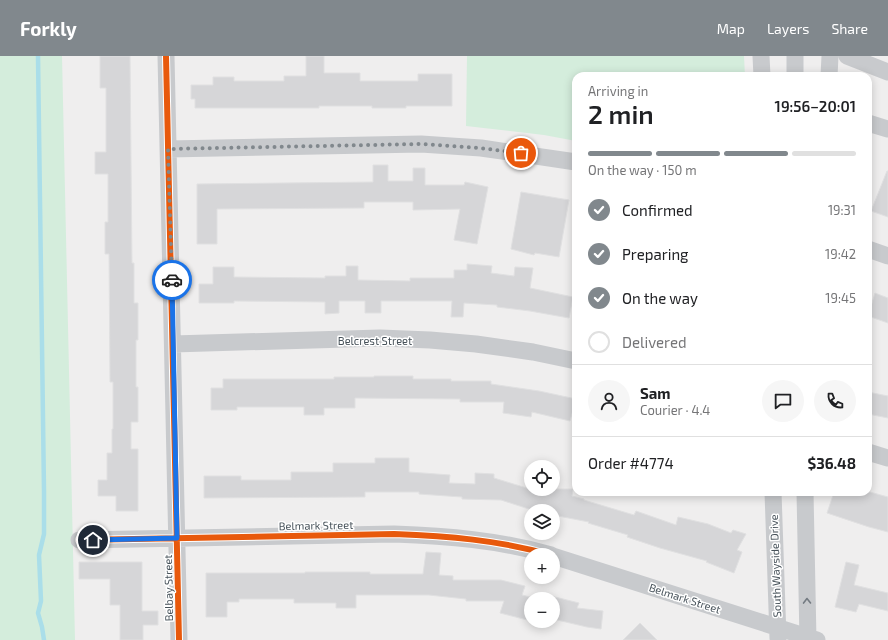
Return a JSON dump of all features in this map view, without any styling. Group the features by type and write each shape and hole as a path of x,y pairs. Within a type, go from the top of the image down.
{"street":[{"name":"Belbay Street","path":"166,56 179,640"},
{"path":"761,56 762,72"},
{"path":"795,56 795,72"},
{"path":"829,72 830,56"},
{"path":"847,56 888,72"},
{"path":"872,124 888,129"},
{"path":"168,149 421,144 480,148 572,161"},
{"path":"872,250 888,256"},
{"name":"Belcrest Street","path":"173,344 380,338 430,340 476,344 533,352 572,360"},
{"path":"872,453 888,458"},
{"name":"South Wayside Drive","path":"773,496 778,634"},
{"path":"805,496 811,639"},
{"name":"Belmark Street","path":"79,540 394,534 437,536 485,541 525,548"},
{"name":"Belmark Street","path":"560,558 778,634 811,639"}],"green space":[{"path":"0,56 62,56 75,640 0,640"},
{"path":"467,56 744,56 745,72 572,72 572,140 544,135 466,126"}],"building":[{"path":"100,56 130,56 132,263 134,263 134,303 138,303 136,387 138,387 138,422 131,422 131,449 138,449 138,511 116,511 116,496 98,496 98,480 107,480 107,453 112,453 113,429 113,382 110,382 109,254 105,254 105,222 108,222 108,174 95,174 95,152 106,152 106,88 100,88"},
{"path":"306,56 324,56 324,73 360,73 360,81 418,81 418,74 452,74 452,106 406,106 406,108 372,108 372,106 319,106 319,108 195,108 195,99 191,99 191,85 213,85 213,77 234,77 234,81 284,81 284,76 306,76"},
{"path":"373,165 388,165 388,181 413,181 413,168 425,168 425,185 464,185 465,182 488,187 477,244 454,240 460,209 413,210 413,202 364,202 364,208 217,209 217,244 197,244 197,184 373,182"},
{"path":"888,171 888,217 872,211"},
{"path":"521,192 569,200 559,257 535,253 534,255 511,249"},
{"path":"467,264 492,266 491,273 514,276 515,267 533,268 530,288 572,297 569,318 497,307 497,305 464,303 463,317 451,317 452,301 381,301 381,313 365,313 365,301 339,301 339,313 325,314 325,302 234,301 234,303 199,303 199,284 213,284 213,267 234,267 234,277 325,278 325,276 346,276 346,266 358,266 358,280 410,281 410,278 454,278 454,270 467,270"},
{"path":"875,293 888,298 888,323 872,317 872,303"},
{"path":"413,376 413,379 491,381 491,384 539,391 572,398 572,414 570,421 532,412 531,417 503,413 504,402 460,402 460,399 355,398 355,408 324,408 324,415 304,415 304,407 237,407 237,410 211,410 211,388 223,388 223,379 334,379 334,377"},
{"path":"872,393 888,396 888,418 872,415"},
{"path":"375,458 409,458 409,472 450,475 449,483 475,484 475,473 494,474 494,478 524,487 524,496 560,496 560,489 572,489 572,496 634,515 636,511 676,525 678,517 708,524 731,533 733,530 746,534 737,550 742,552 734,573 706,562 707,561 660,548 627,537 628,535 588,523 589,522 560,516 560,504 524,504 524,507 501,500 462,499 462,497 419,494 419,492 365,492 365,497 204,498 204,476 241,476 241,480 291,480 291,472 333,472 333,463 375,463"},
{"path":"872,493 888,497 888,532 869,527 827,513 833,496 872,496"},
{"path":"426,552 441,553 439,575 453,576 453,580 501,580 525,586 522,595 524,596 524,619 500,613 504,601 466,601 466,599 429,595 356,595 356,608 336,608 336,603 294,603 294,599 239,599 239,602 227,602 227,617 206,617 206,573 370,572 370,574 423,574"},
{"path":"79,562 142,562 142,611 158,611 158,625 143,625 143,640 120,640 120,605 110,605 110,579 79,579"},
{"path":"846,562 859,565 854,585 888,593 888,611 859,604 856,612 835,607"},
{"path":"560,598 579,603 577,608 603,611 601,629 560,621"},
{"path":"640,623 657,640 623,640"}],"waterway":[{"path":"38,56 44,491 44,534 39,555 41,601 38,613 44,640"}],"cycle path":[{"path":"166,56 179,640"},
{"path":"79,540 394,534 434,536 492,542 524,549"}],"way so far":[{"path":"172,280 168,149 421,144 480,148 521,153"}],"route":[{"path":"93,540 177,538 172,280"}]}
